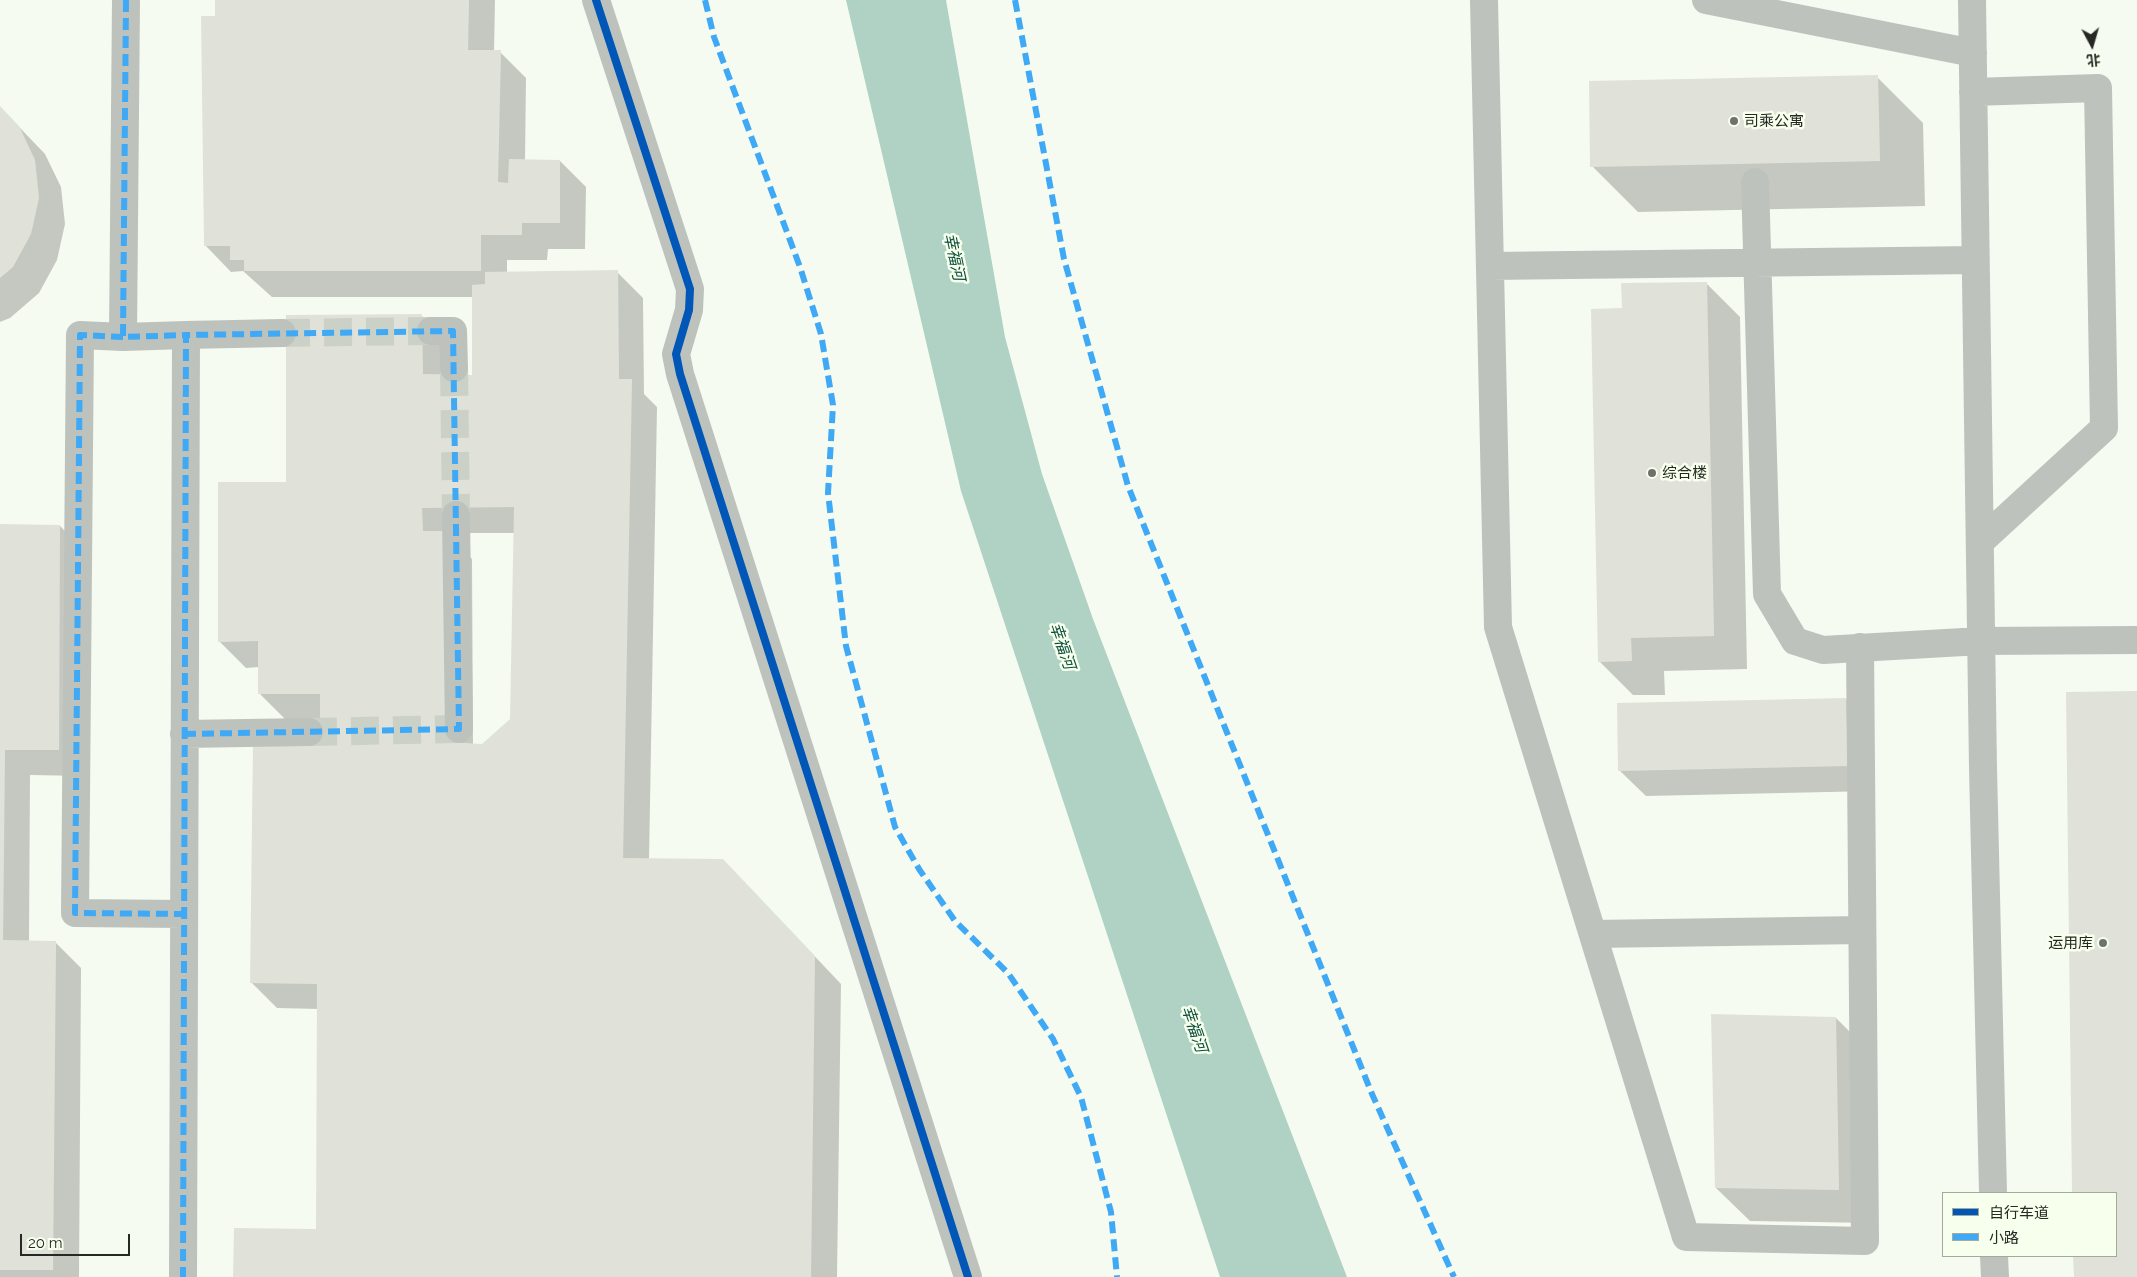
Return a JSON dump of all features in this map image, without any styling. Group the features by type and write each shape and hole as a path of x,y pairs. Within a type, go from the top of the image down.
{"street":[{"path":"124,336 126,0"},
{"path":"596,0 690,289 689,310 676,354 680,374 968,1277"},
{"path":"1484,0 1498,627 1686,1237 1865,1241 1860,647"},
{"path":"1706,0 1973,53"},
{"path":"1972,0 1981,641 1993,1192"},
{"path":"1973,92 2098,88 2104,428 1980,542"},
{"path":"1755,182 1766,594 1795,641 1823,650 1981,641 2137,640"},
{"path":"1490,266 1975,260"},
{"path":"431,331 453,331 454,368"},
{"path":"184,914 75,913 80,335 186,336 282,333"},
{"path":"183,1277 186,336"},
{"path":"456,515 460,729"},
{"path":"184,734 309,732"},
{"path":"1592,934 1862,930"},
{"path":"1994,1257 1995,1277"}],"water":[{"name":"幸福河","path":"846,0 946,0 1005,337 1042,474 1093,619 1347,1277 1220,1277 961,491"}],"building":[{"path":"215,0 469,0 468,50 501,50 498,182 508,183 509,159 560,160 560,223 522,223 522,235 481,235 481,271 244,271 244,260 230,260 230,246 204,246 201,16 215,16"},
{"name":"司乘公寓","path":"1878,75 1880,161 1590,167 1589,81"},
{"path":"0,106 19,126 35,160 39,198 31,234 13,267 0,278"},
{"path":"618,270 619,379 632,379 623,858 723,859 815,956 811,1277 233,1277 234,1228 316,1229 317,984 250,983 253,741 320,743 320,694 258,694 258,641 218,642 218,482 286,482 286,315 422,314 423,374 472,375 472,285 485,284 485,272","holes":["514,507 510,719 482,744 447,742 447,531 423,531 422,508"]},
{"name":"综合楼","path":"1707,282 1714,636 1631,638 1632,661 1598,662 1591,309 1622,308 1621,283"},
{"path":"0,524 60,525 59,750 5,750 3,940 56,941 53,1270 0,1270"},
{"name":"运用库","path":"2137,691 2137,1277 2074,1277 2073,1257 2117,1257 2117,1192 2072,1192 2066,692"},
{"path":"1846,698 1848,766 1618,771 1617,703"},
{"path":"1711,1014 1836,1017 1839,1190 1715,1188"}],"tunnel":[{"path":"282,333 431,331"},
{"path":"454,368 456,515"},
{"path":"309,732 459,729"}],"marked path":[{"path":"126,0 123,337 186,335 183,1277"},
{"path":"705,0 714,37 800,267 821,334 833,405 828,493 846,646 895,827 919,869 955,921 1008,973 1053,1039 1081,1097 1111,1212 1117,1277"},
{"path":"1015,0 1064,259 1128,486 1372,1094 1454,1277"},
{"path":"184,734 459,729 453,331 186,335"},
{"path":"123,337 80,335 75,913 184,914"}],"cycle path":[{"path":"596,0 690,289 689,310 676,354 680,374 968,1277"}],"place":[{"name":"司乘公寓","path":"1734,121"},
{"name":"综合楼","path":"1652,473"},
{"name":"运用库","path":"2103,943"}]}
